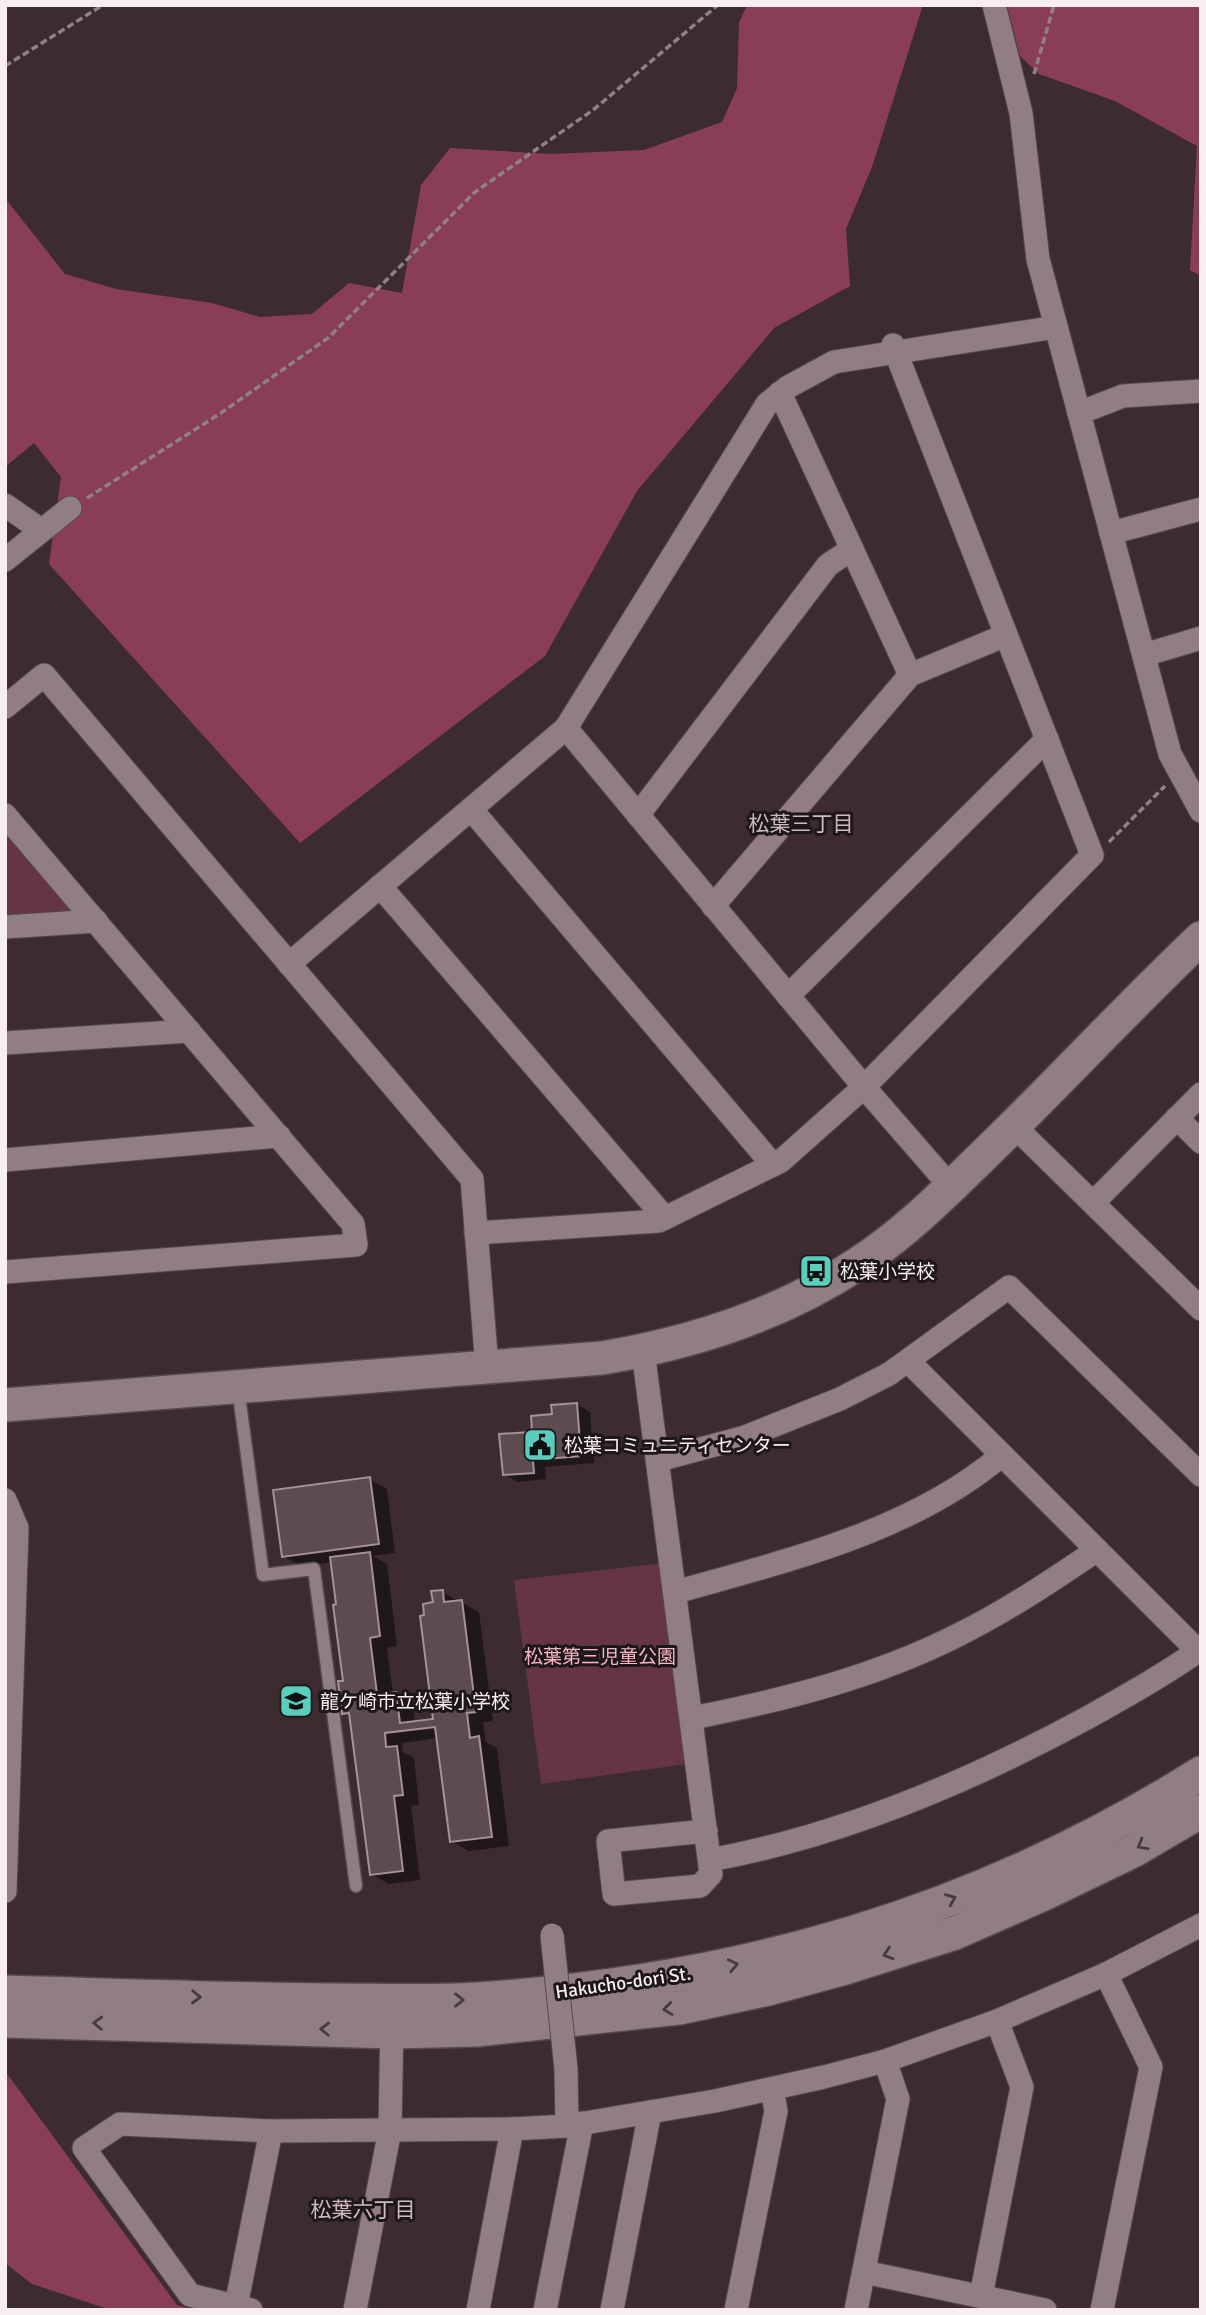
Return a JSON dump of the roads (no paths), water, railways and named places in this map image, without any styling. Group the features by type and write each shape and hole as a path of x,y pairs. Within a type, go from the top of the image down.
{"main road":[{"path":"5,1405 602,1358 643,1351 736,1325 784,1305 857,1265 886,1244 951,1187 1014,1126 1201,937"},
{"name":"Hakucho-dori St.","path":"5,2021 392,2016 476,1999 581,1990 673,1978 843,1937 947,1901 1037,1863 1120,1822 1201,1773"},
{"name":"Hakucho-dori St.","path":"5,1992 238,1999 392,2016 477,2030 679,2008 768,1989 955,1933 1133,1851 1201,1811"}],"street":[{"path":"994,5 1021,113 1038,259 1170,754 1190,768 1201,811"},
{"path":"289,964 566,728 767,404 780,393 814,371 834,362 894,349 1056,327"},
{"path":"476,1233 659,1221 781,1161 864,1087 1092,855 894,349"},
{"path":"1079,413 1123,396 1201,391"},
{"path":"780,393 910,675"},
{"path":"5,505 41,530"},
{"path":"5,560 70,508"},
{"path":"1111,533 1201,509"},
{"path":"638,815 828,565 852,549"},
{"path":"713,906 910,675 1006,635"},
{"path":"1144,655 1201,638"},
{"path":"5,707 44,675 472,1179 487,1367"},
{"path":"566,728 864,1087 951,1187"},
{"path":"788,996 1047,739"},
{"path":"471,809 773,1165"},
{"path":"5,815 353,1224 356,1245 5,1272"},
{"path":"380,886 665,1218"},
{"path":"5,927 96,921"},
{"path":"5,1043 189,1031"},
{"path":"1094,1202 1201,1094"},
{"path":"1177,1118 1201,1142"},
{"path":"1014,1126 1201,1309"},
{"path":"5,1160 279,1136"},
{"path":"659,1460 746,1437 840,1399 889,1374 1009,1287 1201,1475"},
{"path":"643,1351 659,1460 710,1860 711,1874 700,1886 614,1894 608,1841 706,1832"},
{"path":"710,1860 749,1853 849,1824 970,1775 1057,1734 1163,1675 1199,1650 908,1361"},
{"path":"676,1592 801,1556 861,1535 925,1506 980,1474 1002,1455"},
{"path":"5,1500 17,1528 5,1891"},
{"path":"692,1718 768,1703 892,1664 961,1634 1058,1577 1097,1550"},
{"path":"271,2131 243,2308 190,2295 84,2148 120,2124 271,2131 512,2129 574,2124 772,2089 885,2061 997,2021 1106,1974 1201,1925"},
{"path":"545,2310 574,2124 552,1935"},
{"path":"1102,2310 1151,2067 1106,1974"},
{"path":"355,2310 390,2130 392,2016"},
{"path":"981,2296 1022,2087 997,2021"},
{"path":"856,2310 898,2099 885,2061"},
{"path":"736,2310 776,2111 772,2089"},
{"path":"612,2310 650,2112"},
{"path":"478,2310 512,2129"},
{"path":"864,2272 1045,2310"}],"lane":[{"path":"238,1386 263,1575 314,1569 356,1886"}],"place":[{"name":"松葉小学校","path":"816,1271"},
{"name":"松葉コミュニティセンター","path":"540,1445"},
{"name":"龍ケ崎市立松葉小学校","path":"296,1701"}],"district":[{"name":"松葉三丁目","path":"801,824"},
{"name":"松葉六丁目","path":"363,2210"}],"park label":[{"name":"松葉第三児童公園","path":"600,1656"}]}
